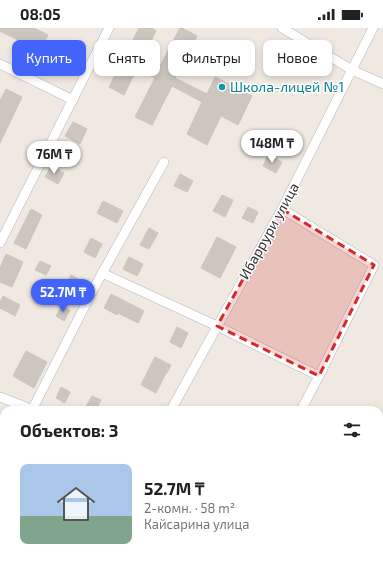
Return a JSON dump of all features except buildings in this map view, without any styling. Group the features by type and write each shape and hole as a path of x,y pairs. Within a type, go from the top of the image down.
{"street":[{"path":"0,243 109,28"},
{"path":"282,28 352,70 383,84"},
{"name":"Ибаррури улица","path":"173,406 282,209 373,28"},
{"path":"0,64 73,100"},
{"path":"34,406 102,273 164,162"},
{"path":"282,209 374,265 303,406"},
{"path":"102,273 217,326 318,376"},
{"path":"0,397 22,406"}],"highlighted area":[{"path":"282,209 374,265 319,376 217,326"}],"place":[{"name":"Школа-лицей №1","path":"222,87"}]}
